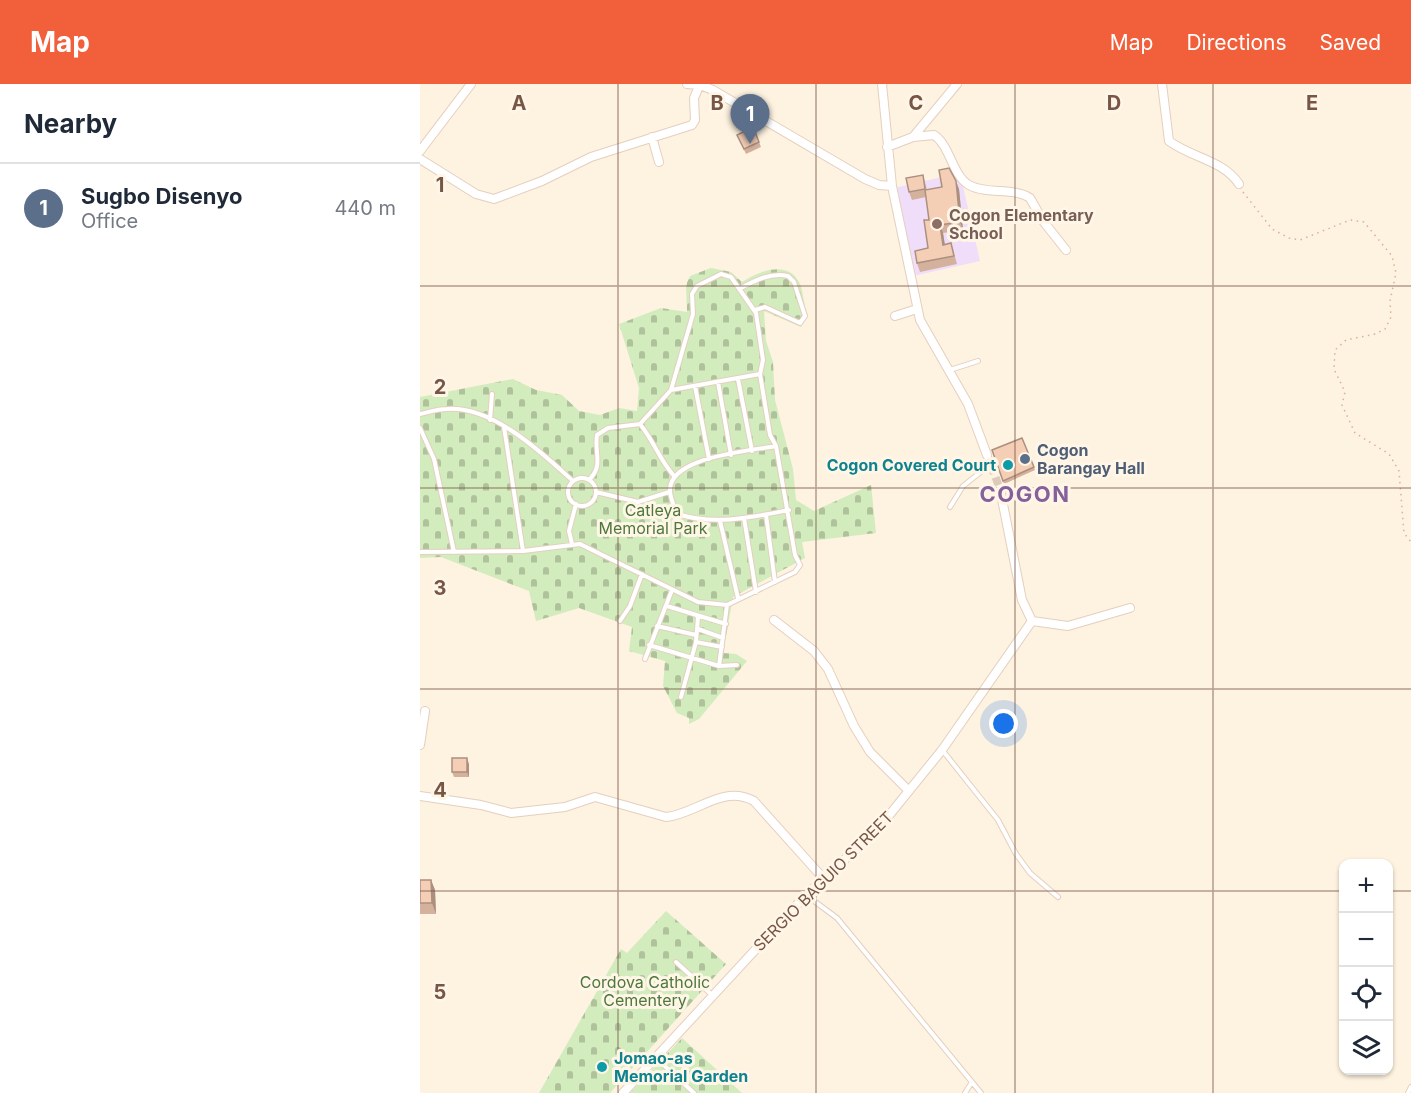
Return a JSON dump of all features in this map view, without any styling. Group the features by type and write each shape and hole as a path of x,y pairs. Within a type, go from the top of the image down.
{"street":[{"path":"420,151 471,84"},
{"path":"687,84 700,84 865,179 879,185 892,186"},
{"path":"420,159 476,194 494,199 542,181 591,157 694,123 694,98 700,84"},
{"path":"882,84 892,186 920,320 968,404 987,455"},
{"path":"913,137 957,84"},
{"path":"1162,84 1169,141 1207,161 1225,167 1239,184"},
{"path":"887,147 913,137 934,135 942,141 952,165 968,184 1030,198 1043,221 1066,250"},
{"path":"652,137 659,162"},
{"path":"895,316 917,309"},
{"path":"1000,489 1022,600 1032,621 1068,626 1131,608"},
{"path":"774,620 814,651 828,669 854,726 870,752 909,791"},
{"name":"SERGIO BAGUIO STREET","path":"623,1093 806,895 878,829 942,750 1032,621"},
{"path":"420,745 425,711"},
{"path":"420,796 481,805 511,813 565,807 595,797 666,817 677,816 720,797 743,795 754,801 823,878"}],"lane":[{"path":"420,552 523,551 572,544 586,545 672,590 706,604 728,605 738,598 756,592 795,572 801,565 795,555 789,510 776,446 770,435 760,374 764,360 754,310 731,277 721,274 697,286 692,294 691,322 670,390 640,424 609,428 597,435 599,462 596,473 589,480"},
{"path":"739,289 773,275 788,276 794,282 805,316 800,323 765,308 754,310"},
{"path":"950,370 978,361"},
{"path":"670,390 760,374"},
{"path":"738,378 752,451"},
{"path":"718,382 731,455"},
{"path":"695,387 709,459"},
{"path":"490,420 492,394"},
{"path":"420,414 449,409 504,426 533,445 573,481"},
{"path":"640,424 657,446 660,458 674,476"},
{"path":"504,426 523,551"},
{"path":"420,430 434,459 454,552"},
{"path":"776,446 689,465 674,476 669,492 678,514 720,521 789,510"},
{"path":"950,507 963,486 991,464"},
{"path":"576,504 568,493 573,481 578,478 589,480 596,492 639,502 669,492"},
{"path":"576,504 589,504 596,492"},
{"path":"572,544 569,531 576,504"},
{"path":"766,515 775,582"},
{"path":"744,518 756,592"},
{"path":"720,521 738,598"},
{"path":"620,621 630,606 642,574"},
{"path":"645,659 672,590"},
{"path":"719,666 728,605"},
{"path":"667,606 726,624"},
{"path":"681,697 696,642 698,617"},
{"path":"657,626 696,635"},
{"path":"698,629 723,638"},
{"path":"696,642 722,647"},
{"path":"649,645 719,666 737,664"},
{"path":"942,750 998,820 1016,854 1030,873 1058,897"},
{"path":"806,895 827,909 846,928 981,1093"},
{"path":"676,962 712,995"},
{"path":"655,1056 694,1093"},
{"path":"965,1093 972,1082"},
{"path":"1408,1093 1411,1088"}],"path":[{"path":"1239,184 1272,229 1289,238 1300,240 1350,220 1364,222 1392,256 1396,273 1390,301 1391,316 1385,328 1375,334 1346,340 1335,350 1334,369 1345,392 1342,405 1355,433 1389,454 1399,471 1404,533 1411,542"}],"shaded area":[{"name":"Cogon Elementary School","path":"960,173 980,261 913,276 894,188"}],"green space":[{"name":"Catleya Memorial Park","path":"711,268 731,272 742,282 763,272 780,269 794,275 799,282 807,315 801,327 764,311 766,341 773,362 775,400 793,469 796,500 814,511 871,485 876,533 802,542 805,558 733,597 723,653 736,654 747,661 699,719 689,724 689,718 677,713 663,686 665,661 629,651 632,627 579,608 536,621 529,591 441,557 420,558 420,397 513,379 536,390 562,395 579,411 600,415 619,408 637,411 639,388 619,324 661,308 687,312 686,285 690,276"},
{"name":"Cordova Catholic Cementery","path":"666,911 726,964 610,1093 539,1093 621,949 627,953"},
{"path":"682,1038 742,1093 630,1093"}],"building":[{"path":"753,127 759,142 744,149 737,135"},
{"path":"949,168 956,181 960,222 940,225 943,245 951,243 954,256 917,263 915,251 928,248 924,220 929,220 925,190 942,187 939,170"},
{"path":"923,175 925,189 909,192 906,178"},
{"path":"1022,438 1034,467 1003,481 992,450"},
{"path":"452,758 467,758 467,772 452,772"},
{"path":"420,880 431,880 432,903 420,903"}],"tunnel":[{"path":"987,455 1000,489"}],"place":[{"name":"Sugbo Disenyo","path":"750,144"},
{"name":"Cogon Elementary School","path":"937,224"},
{"name":"Cogon Barangay Hall","path":"1025,459"},
{"name":"Cogon Covered Court","path":"1008,465"},
{"name":"Jomao-as Memorial Garden","path":"602,1067"}],"district":[{"name":"COGON","path":"1025,494"}]}
